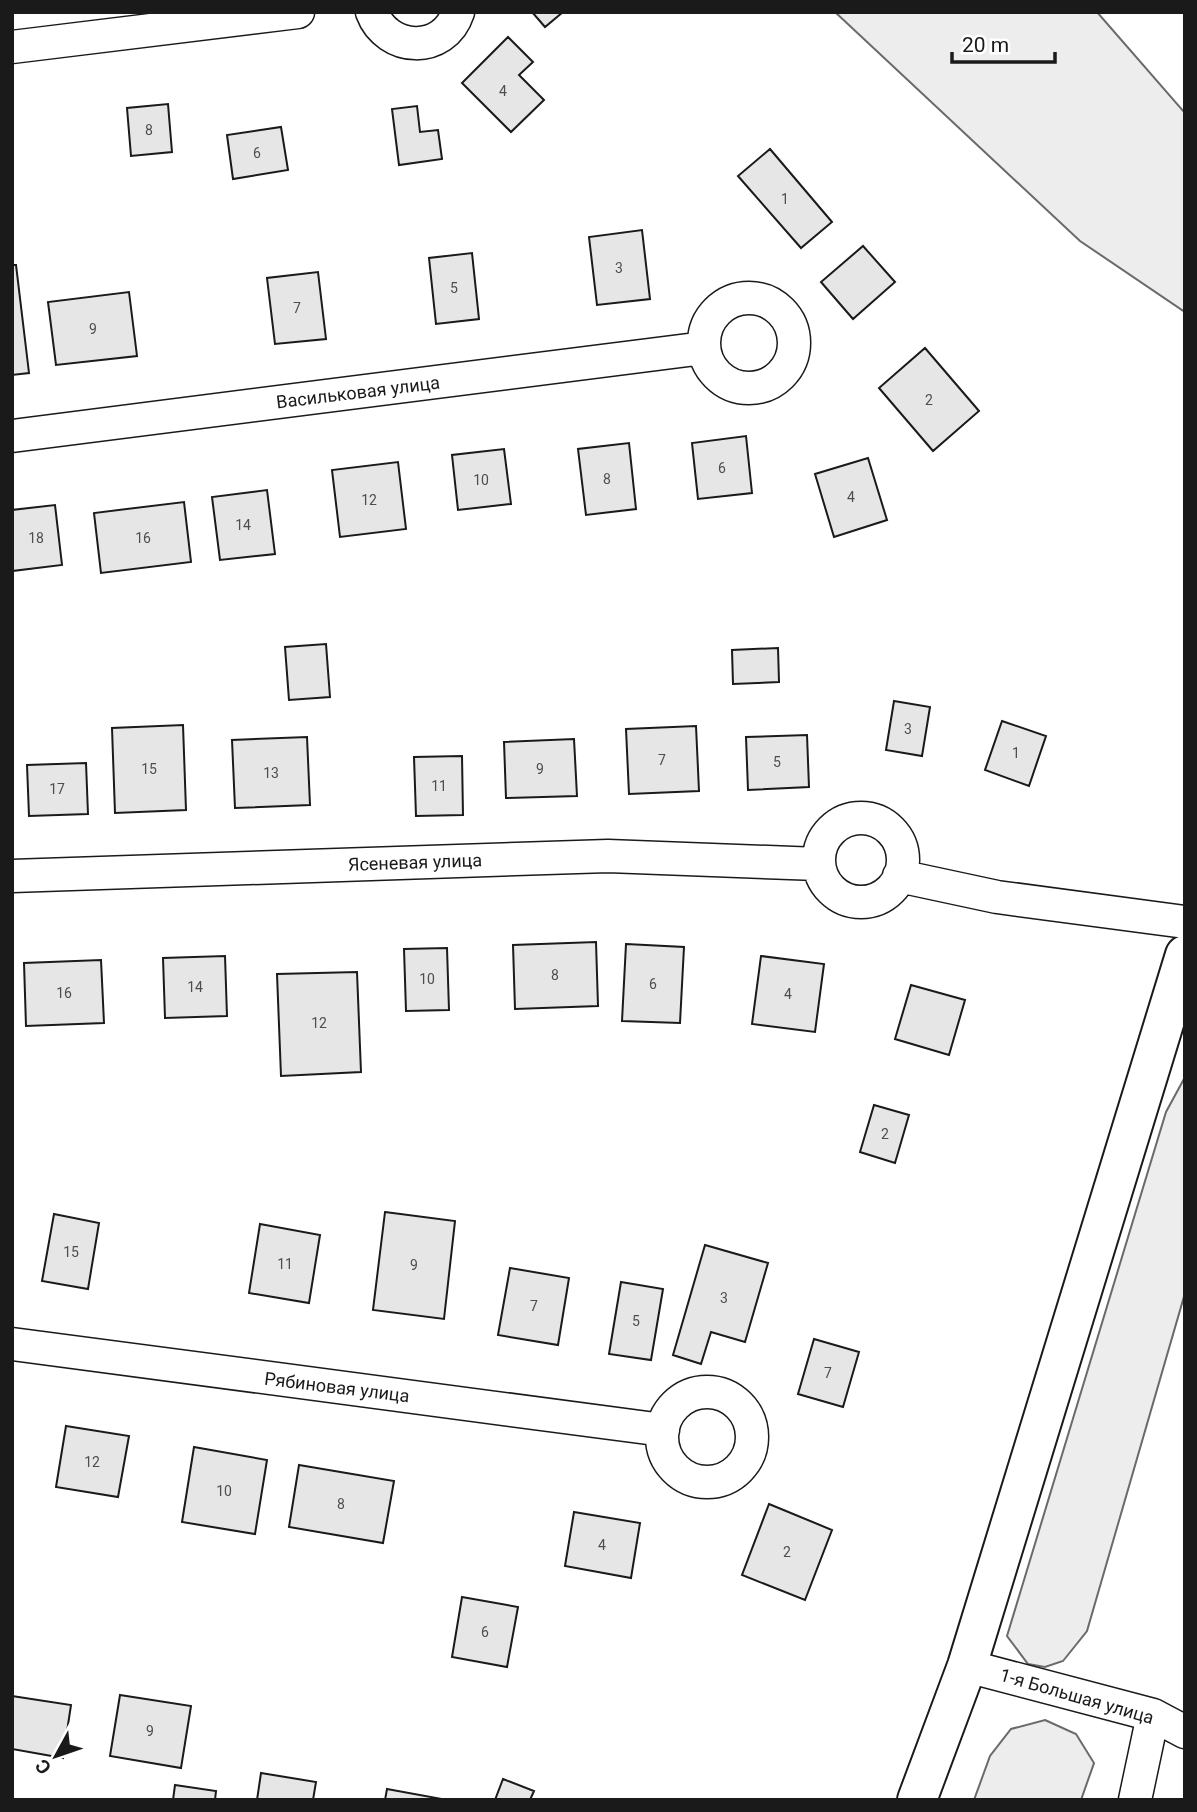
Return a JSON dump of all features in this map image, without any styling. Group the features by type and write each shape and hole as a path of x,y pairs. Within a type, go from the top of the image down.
{"street":[{"path":"12,47 298,12"},
{"path":"372,12 386,34 408,44 420,44 442,36 458,12"},
{"name":"Васильковая улица","path":"12,436 704,348"},
{"path":"860,817 873,819 896,836 903,862 900,876 881,897 855,901 830,889 818,864 824,837 846,820 860,817"},
{"name":"Ясеневая улица","path":"12,876 608,856 818,864"},
{"path":"900,876 997,897 1185,922"},
{"path":"918,1800 967,1666 1185,955"},
{"name":"Рябиновая улица","path":"12,1344 663,1430"},
{"name":"1-я Большая улица","path":"967,1666 1153,1715 1185,1732"},
{"path":"1135,1800 1153,1715"}],"shaded area":[{"path":"835,12 1097,12 1185,113 1185,312 1080,241"},
{"path":"1185,1077 1185,1293 1087,1631 1063,1661 1045,1667 1028,1664 1007,1636 1166,1112"},
{"path":"1045,1720 1076,1734 1094,1763 1081,1800 974,1800 990,1756 1011,1729"}],"building":[{"path":"532,12 563,12 545,27"},
{"path":"508,37 533,62 519,75 544,100 511,132 462,83"},
{"path":"168,104 172,152 131,156 127,108"},
{"path":"417,106 420,132 438,130 442,159 399,165 392,109"},
{"path":"281,127 288,170 233,179 227,135"},
{"path":"770,149 832,222 801,248 738,176"},
{"path":"642,230 650,299 597,305 589,237"},
{"path":"863,246 895,282 853,319 821,282"},
{"path":"472,253 479,319 436,324 429,258"},
{"path":"12,265 16,265 29,373 12,375"},
{"path":"318,272 326,339 275,344 267,278"},
{"path":"129,292 137,356 56,365 48,302"},
{"path":"925,348 979,411 933,451 879,388"},
{"path":"746,436 752,493 698,499 692,443"},
{"path":"629,443 636,509 586,515 578,449"},
{"path":"504,449 511,504 458,510 452,455"},
{"path":"868,458 887,520 834,537 815,474"},
{"path":"398,462 406,529 340,537 332,470"},
{"path":"267,490 275,554 220,560 212,497"},
{"path":"184,502 191,562 101,573 94,513"},
{"path":"55,505 62,565 12,571 12,510"},
{"path":"326,644 330,697 289,700 285,647"},
{"path":"778,648 779,682 733,684 732,650"},
{"path":"894,701 930,707 922,756 886,750"},
{"path":"1002,721 1046,736 1029,786 985,770"},
{"path":"183,725 186,810 115,813 112,728"},
{"path":"696,726 699,791 629,794 626,729"},
{"path":"807,735 809,787 748,790 746,737"},
{"path":"307,737 310,805 235,808 232,740"},
{"path":"574,739 577,796 506,798 504,742"},
{"path":"462,756 463,815 416,816 414,757"},
{"path":"86,763 88,814 29,816 27,765"},
{"path":"596,942 598,1006 515,1009 513,945"},
{"path":"626,944 684,947 680,1023 622,1021"},
{"path":"447,948 449,1010 406,1011 404,949"},
{"path":"225,956 227,1016 165,1018 163,958"},
{"path":"761,956 824,964 815,1032 752,1024"},
{"path":"101,960 104,1023 26,1026 24,963"},
{"path":"357,972 361,1072 281,1076 277,974"},
{"path":"911,985 965,1000 949,1055 895,1039"},
{"path":"874,1105 909,1115 895,1163 860,1152"},
{"path":"385,1212 455,1221 444,1319 373,1310"},
{"path":"54,1214 99,1223 88,1289 42,1281"},
{"path":"260,1224 320,1235 309,1303 249,1293"},
{"path":"705,1245 768,1263 745,1342 711,1332 701,1364 673,1355"},
{"path":"510,1268 569,1278 558,1345 498,1335"},
{"path":"621,1282 663,1289 651,1360 609,1354"},
{"path":"814,1339 859,1352 843,1407 798,1394"},
{"path":"66,1426 129,1436 118,1497 56,1487"},
{"path":"194,1447 267,1460 255,1534 182,1522"},
{"path":"299,1465 394,1481 383,1543 289,1527"},
{"path":"769,1504 832,1530 805,1600 742,1575"},
{"path":"574,1512 640,1523 631,1578 565,1566"},
{"path":"462,1597 518,1607 507,1667 452,1657"},
{"path":"120,1695 191,1706 181,1768 110,1756"},
{"path":"12,1696 71,1705 63,1758 12,1749"},
{"path":"261,1773 316,1782 313,1800 257,1800"},
{"path":"503,1779 534,1791 530,1800 495,1800"},
{"path":"175,1785 216,1791 215,1800 173,1800"},
{"path":"387,1789 442,1799 442,1800 385,1800"}]}
